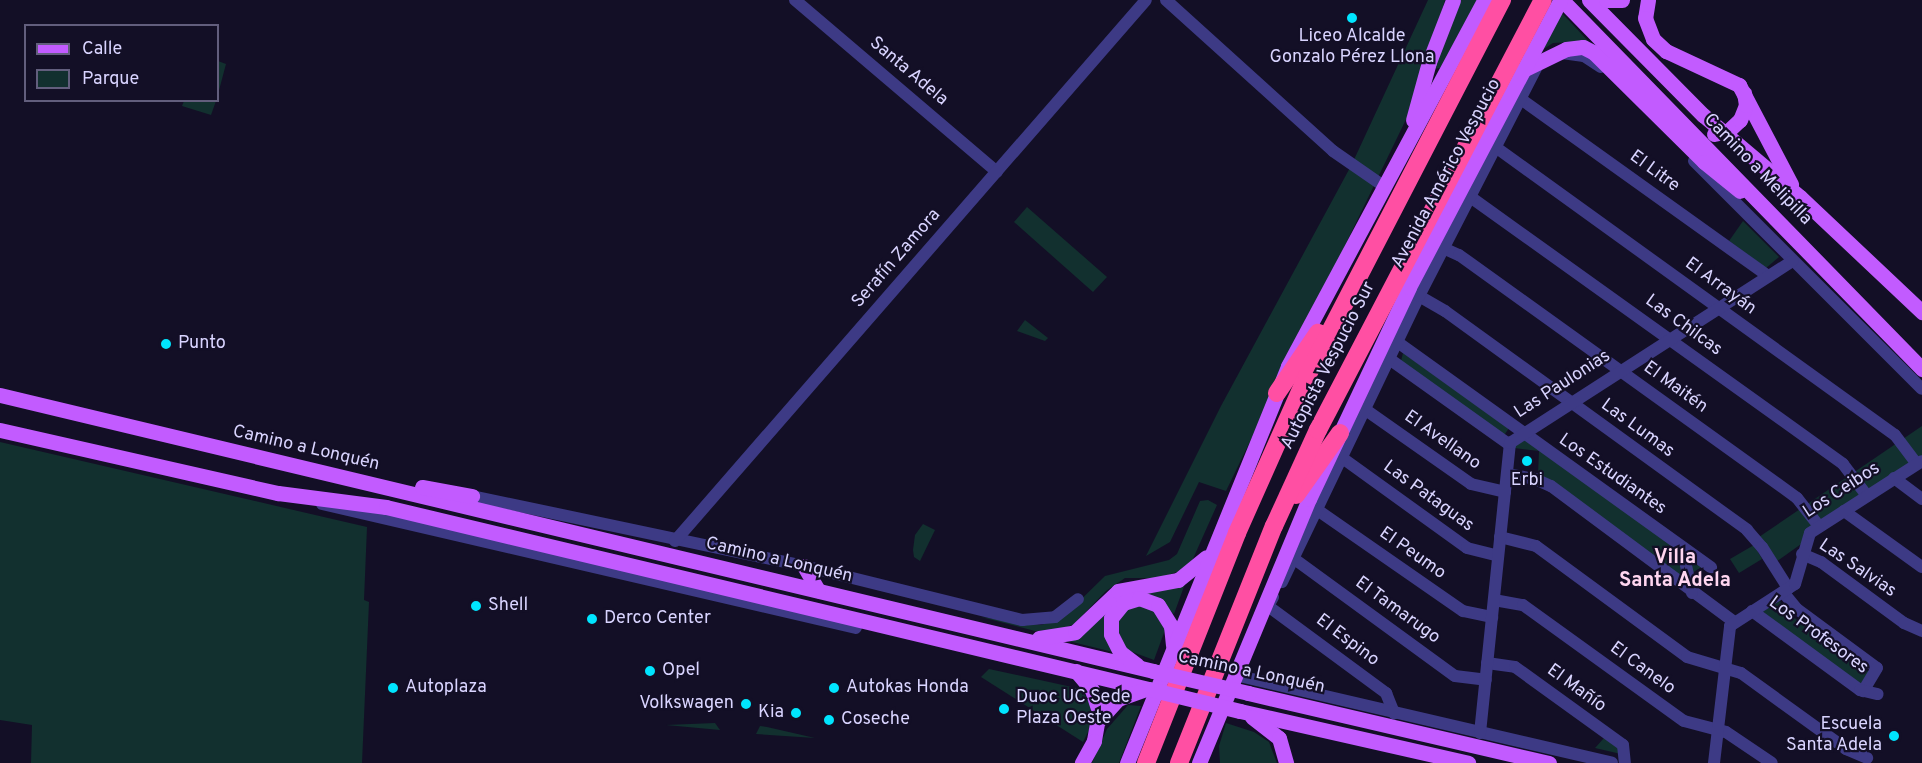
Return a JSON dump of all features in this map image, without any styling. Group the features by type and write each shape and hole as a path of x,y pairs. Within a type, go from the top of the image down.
{"highway":[{"name":"Autopista Vespucio Sur","path":"1146,763 1251,501 1357,275 1502,0"},
{"name":"Autopista Vespucio Sur","path":"1179,763 1274,526 1332,401 1543,0"},
{"path":"1277,393 1357,275"},
{"path":"1274,526 1340,433"}],"main road":[{"path":"1403,153 1429,62 1453,0"},
{"path":"1127,763 1209,553 1277,393 1324,293 1385,187 1484,0"},
{"name":"Camino a Melipilla","path":"1589,0 1723,133 1800,197 1922,312"},
{"path":"1605,0 1622,0"},
{"path":"1648,0 1646,21 1657,43 1726,76 1743,90 1800,197"},
{"name":"Camino a Melipilla","path":"1565,3 1922,369"},
{"name":"Avenida Américo Vespucio","path":"1199,763 1253,630 1340,433 1409,287 1523,70 1565,3"},
{"path":"1523,70 1546,56 1578,47 1593,52 1713,170 1761,203"},
{"path":"1692,131 1723,133 1743,115 1743,90"},
{"name":"Camino a Lonquén","path":"0,395 1148,670 1549,763"},
{"name":"Camino a Lonquén","path":"0,430 278,493 386,507 1241,712 1468,763"},
{"path":"378,486 422,487 472,496"},
{"path":"1019,638 1056,638 1075,632 1118,591 1178,580 1209,553"},
{"path":"804,566 818,590"},
{"path":"1148,670 1120,651 1111,634 1111,618 1123,603 1139,598 1158,605 1171,626 1173,646"},
{"path":"1253,630 1268,606"},
{"path":"856,628 938,638"},
{"path":"1076,671 1092,690 1099,720"},
{"path":"1082,763 1099,720 1118,699 1148,688"},
{"path":"1241,712 1275,735 1286,763"},
{"path":"1205,747 1206,763"}],"street":[{"name":"Santa Adela","path":"795,0 997,172"},
{"name":"Serafín Zamora","path":"675,541 1146,0"},
{"path":"1166,0 1333,151 1385,187"},
{"path":"1546,56 1577,55 1597,64 1922,389"},
{"name":"Avenida Américo Vespucio","path":"1268,606 1363,408 1518,97 1546,56"},
{"name":"El Litre","path":"1518,97 1768,276"},
{"name":"El Arrayán","path":"1494,146 1895,435 1920,462"},
{"name":"Las Chilcas","path":"1469,196 1843,464 1867,496"},
{"name":"El Maitén","path":"1443,248 1459,255 1797,498 1820,526"},
{"name":"Las Paulonias","path":"1480,733 1510,445 1522,433 1792,261"},
{"name":"Las Lumas","path":"1419,296 1747,530 1762,547 1785,590"},
{"name":"Los Estudiantes","path":"1396,341 1711,567"},
{"path":"1388,358 1510,445"},
{"name":"El Avellano","path":"1363,408 1471,484 1505,492"},
{"name":"Las Pataguas","path":"1341,458 1467,548 1498,556"},
{"name":"Los Ceibos","path":"1785,590 1799,578 1807,537 1844,510 1920,462"},
{"path":"1506,474 1535,478 1551,486 1734,622"},
{"path":"1894,478 1922,499"},
{"name":"Camino a Lonquén","path":"278,493 856,628"},
{"name":"Camino a Lonquén","path":"472,496 675,541 804,566 1022,620 1055,617 1078,599"},
{"name":"El Peumo","path":"1316,509 1462,611 1492,617"},
{"path":"1844,510 1922,567"},
{"path":"1500,537 1536,546 1688,657 1741,673 1846,749 1867,758"},
{"path":"1682,547 1692,593"},
{"name":"Las Salvias","path":"1802,554 1821,562 1904,623 1922,631"},
{"name":"El Tamarugo","path":"1293,558 1455,676 1486,680"},
{"path":"1714,763 1729,628 1734,622 1785,590"},
{"name":"Los Profesores","path":"1785,590 1797,609 1877,668 1863,691"},
{"name":"El Canelo","path":"1494,600 1523,605 1684,721 1718,729 1772,763"},
{"name":"El Espino","path":"1268,606 1386,693 1394,713"},
{"name":"Los Profesores","path":"1752,610 1863,691 1878,694"},
{"name":"El Mañío","path":"1487,663 1515,667 1613,738 1626,749 1625,763"},
{"name":"Camino a Lonquén","path":"1234,675 1612,763"}],"green space":[{"path":"1428,0 1445,0 1413,105 1226,491 1199,482 1170,542 1146,556 1221,406 1352,164"},
{"path":"1458,0 1477,0 1440,68 1433,69"},
{"path":"1561,12 1588,41 1553,43 1539,52"},
{"path":"219,61 226,64 219,90"},
{"path":"183,102 216,102 211,115 182,106"},
{"path":"1027,207 1107,277 1093,292 1014,222"},
{"path":"1743,221 1779,257 1766,268 1729,241"},
{"path":"1025,320 1048,338 1045,341 1017,331"},
{"path":"1403,353 1509,428 1503,437 1401,361"},
{"path":"1922,426 1922,458 1773,564 1756,539"},
{"path":"1521,437 1703,566 1689,575 1687,581 1538,474 1539,451 1514,448"},
{"path":"0,442 367,527 364,600 369,602 362,763 31,763 32,725 0,720"},
{"path":"1208,500 1217,505 1192,561 1177,572 1158,578 1125,578 1106,591 1074,624 1059,630 1035,631 981,617 1041,625 1061,619 1105,576 1169,560 1177,554 1200,501"},
{"path":"923,524 935,530 920,561 914,557 913,550 915,535"},
{"path":"1754,545 1762,559 1739,573 1730,559"},
{"path":"1186,581 1174,614 1151,596 1131,595 1120,600 1104,624 1113,652 1064,640 1086,628 1119,594 1134,590 1168,589"},
{"path":"1780,601 1785,611 1869,672 1859,686 1762,612"},
{"path":"1133,604 1152,607 1165,630 1154,660 1127,650 1117,637 1120,613"},
{"path":"989,669 1081,689 1092,706 1089,730 1083,742 981,677"},
{"path":"1128,705 1141,706 1119,763 1092,763 1107,729"},
{"path":"715,723 720,730 666,725"},
{"path":"1226,723 1254,732 1269,742 1277,763 1220,763 1219,746"},
{"path":"760,726 767,727 815,738 756,734"},
{"path":"1604,738 1620,748 1621,754 1595,748"}],"place":[{"name":"Liceo Alcalde Gonzalo Pérez Llona","path":"1352,18"},
{"name":"Punto","path":"166,344"},
{"name":"Erbi","path":"1527,461"},
{"name":"Shell","path":"476,606"},
{"name":"Derco Center","path":"592,619"},
{"name":"Opel","path":"650,671"},
{"name":"Autoplaza","path":"393,688"},
{"name":"Autokas Honda","path":"834,688"},
{"name":"Volkswagen","path":"746,704"},
{"name":"Duoc UC Sede Plaza Oeste","path":"1004,709"},
{"name":"Kia","path":"796,713"},
{"name":"Coseche","path":"829,720"},
{"name":"Escuela Santa Adela","path":"1894,736"}],"district":[{"name":"Villa Santa Adela","path":"1675,570"}]}
